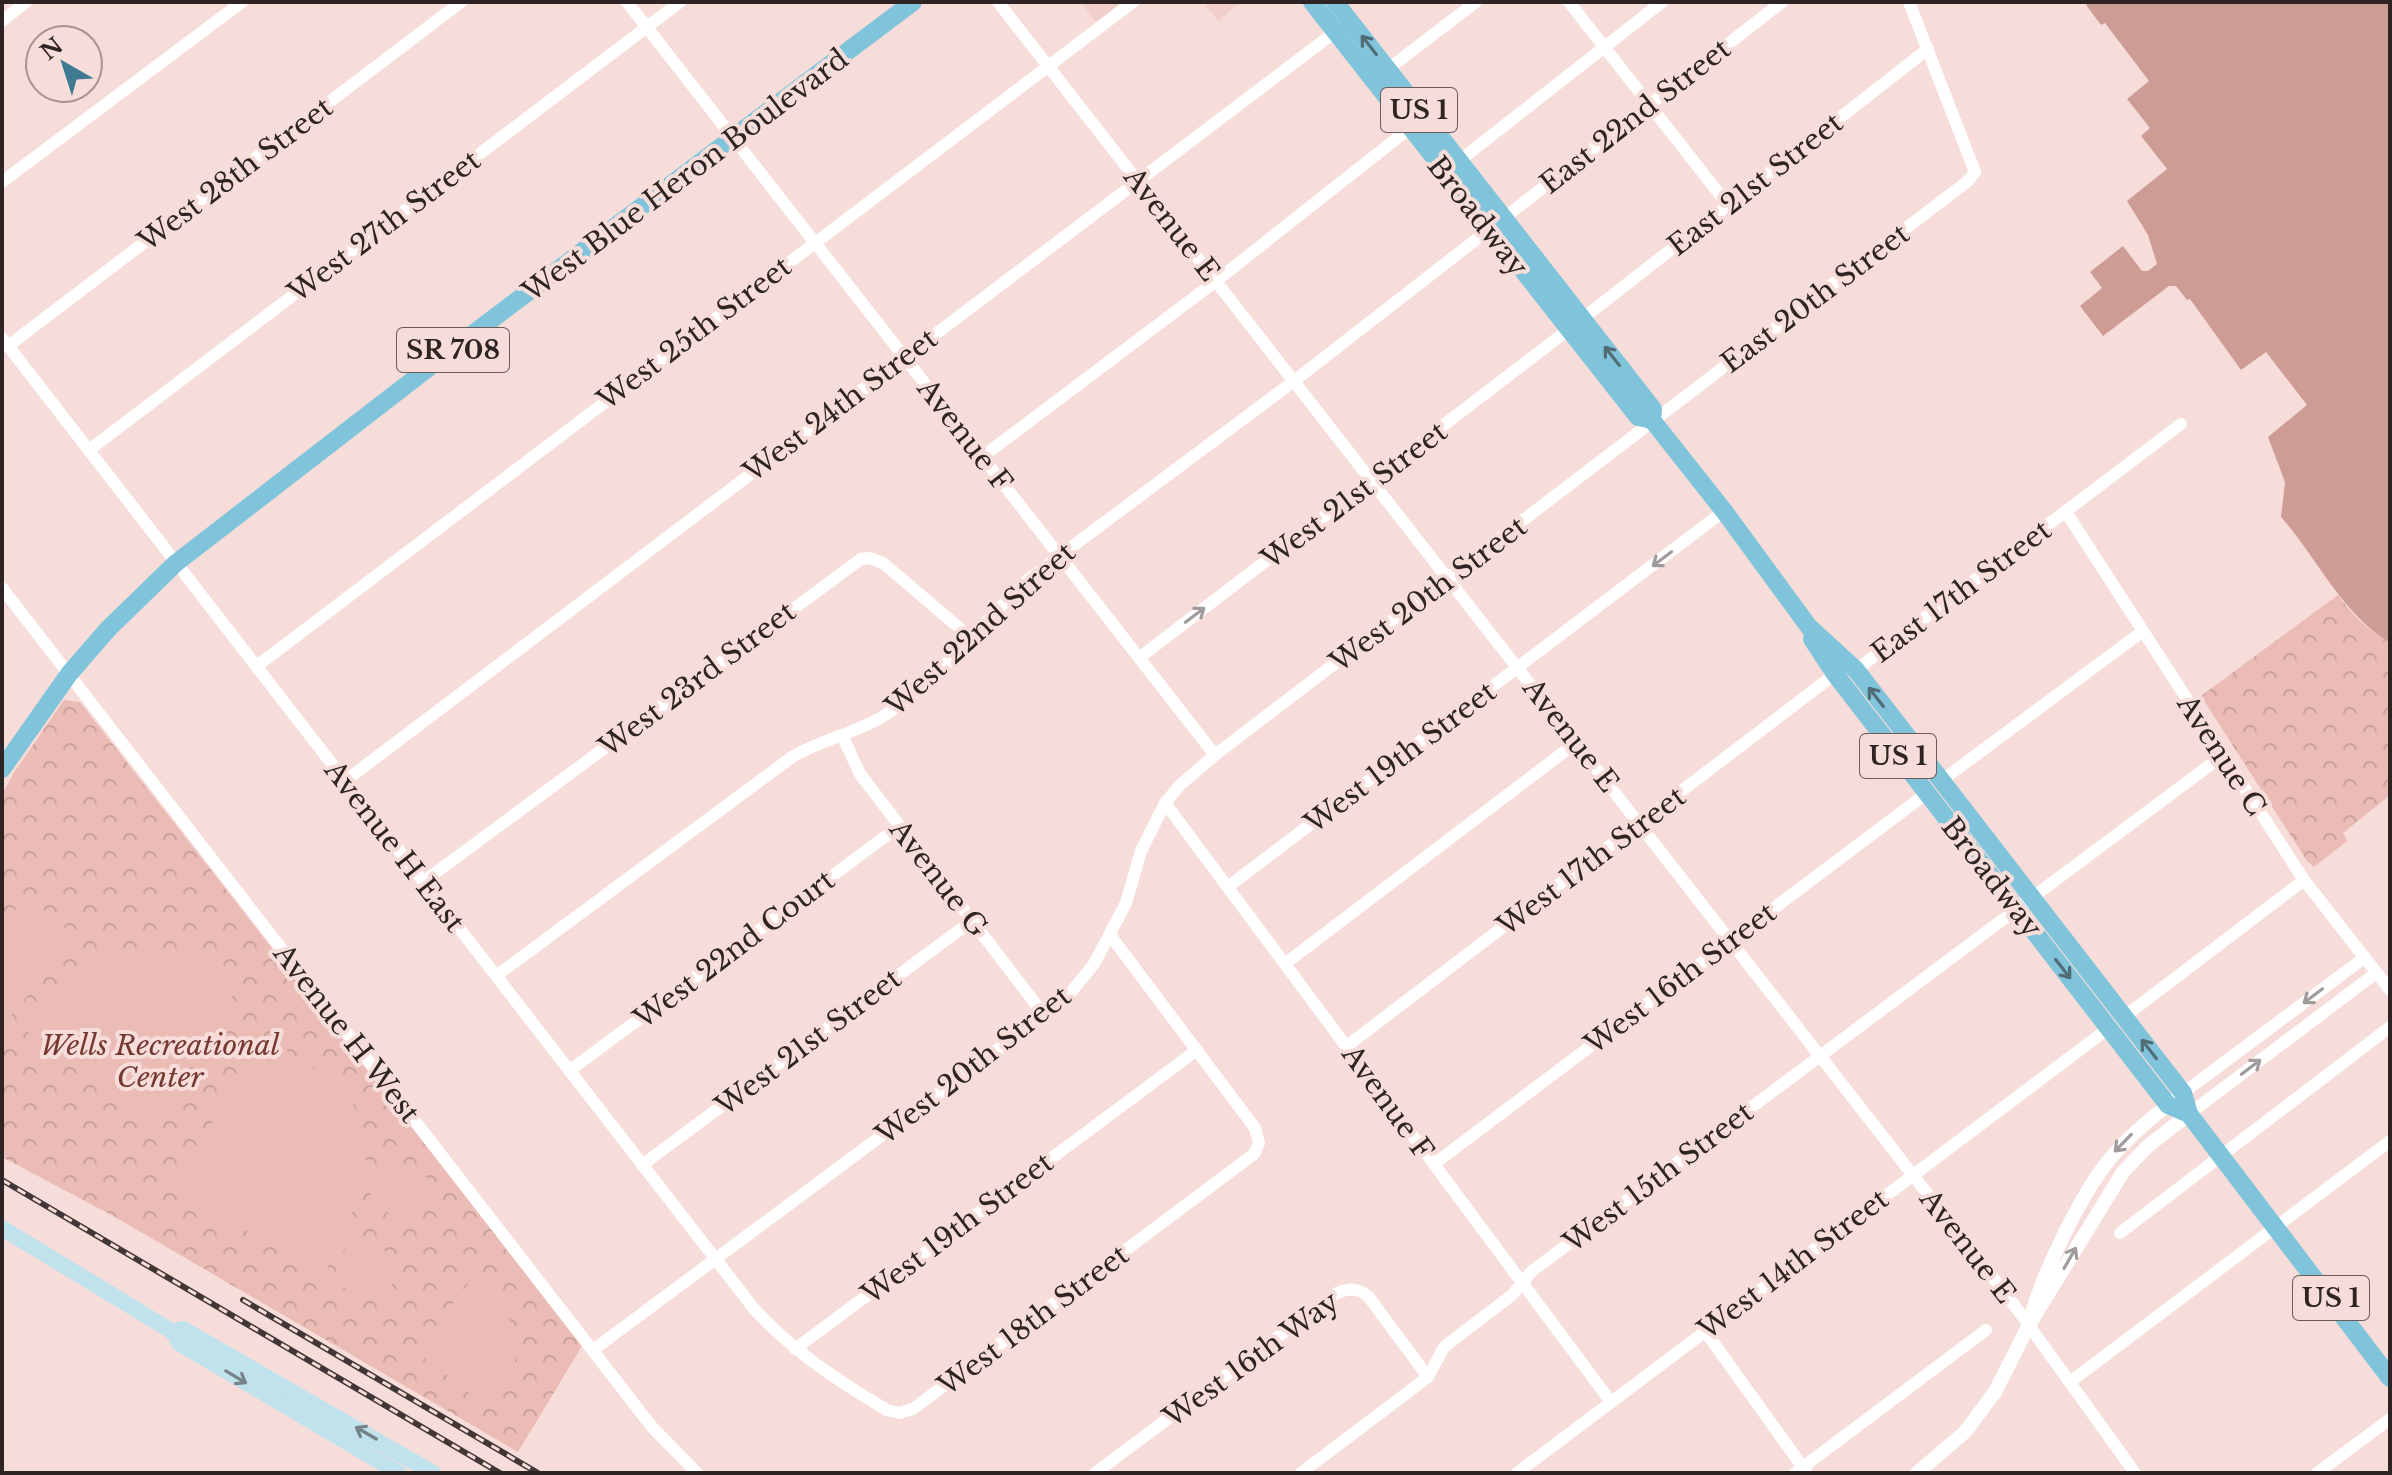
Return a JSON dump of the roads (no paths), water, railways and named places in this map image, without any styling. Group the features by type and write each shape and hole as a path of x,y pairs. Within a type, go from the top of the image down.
{"main road":[{"name":"West Blue Heron Boulevard","path":"2,769 69,674 108,629 176,563 462,342 913,2"},
{"name":"Broadway","path":"1312,2 1410,128 1496,223 1575,324 1638,417 1652,420 1809,627 1856,670 1934,787"},
{"name":"Broadway","path":"1335,2 1459,161 1496,223"},
{"name":"Broadway","path":"1809,627 1813,642 1835,674 1934,787 2390,1378"},
{"path":"2,1228 173,1332 179,1343 399,1473"},
{"path":"173,1332 183,1329 433,1473"}],"street":[{"path":"2,21 26,2"},
{"path":"2,182 242,2"},
{"name":"West 28th Street","path":"5,342 461,2"},
{"name":"Avenue F","path":"627,2 1215,755"},
{"name":"West 27th Street","path":"89,450 680,2"},
{"name":"Avenue E","path":"998,2 2029,1325 2135,1473"},
{"name":"West 25th Street","path":"257,666 1133,2"},
{"path":"1388,69 1476,2"},
{"path":"1569,2 1728,205"},
{"path":"1459,161 1662,2"},
{"name":"East 22nd Street","path":"1496,223 1782,2"},
{"path":"1909,2 1928,49"},
{"name":"West 24th Street","path":"345,781 1335,32"},
{"name":"East 20th Street","path":"1652,420 1968,181 1975,172 1928,49"},
{"name":"East 21st Street","path":"1575,324 1928,49"},
{"path":"982,457 1216,281 1410,128"},
{"name":"West 22nd Street","path":"496,976 792,757 858,730 890,712 944,665 1004,602 1059,556 1294,381 1496,223"},
{"name":"West 21st Street","path":"1139,658 1575,324"},
{"name":"Avenue H East","path":"5,342 755,1310 795,1349"},
{"name":"West 20th Street","path":"593,1350 1044,1015 1083,978 1110,935 1126,903 1150,830 1165,803 1180,785 1652,420"},
{"name":"East 17th Street","path":"1856,670 2181,424"},
{"name":"West 19th Street","path":"1229,886 1724,511"},
{"name":"Avenue C","path":"2066,512 2304,880 2390,990"},
{"name":"West 23rd Street","path":"423,882 861,559 869,558 883,563 970,637"},
{"name":"Avenue H West","path":"2,588 652,1427 697,1473"},
{"name":"West 16th Street","path":"1434,1164 2143,631"},
{"name":"West 17th Street","path":"1347,1046 1835,674"},
{"name":"Avenue G","path":"842,735 860,774 898,827 1044,1015"},
{"path":"1286,963 1577,742"},
{"name":"West 15th Street","path":"1301,1473 1428,1377 1444,1347 1512,1295 1532,1271 2222,756"},
{"name":"Avenue F","path":"1165,803 1611,1402"},
{"name":"West 22nd Court","path":"569,1071 898,827"},
{"name":"West 14th Street","path":"1518,1473 2304,880"},
{"name":"West 21st Street","path":"642,1165 973,920"},
{"path":"1110,935 1197,1050"},
{"path":"2029,1325 2038,1290 2088,1188 2122,1144 2176,1099 2364,958"},
{"path":"1922,1471 1948,1449 1995,1392 2029,1325 2123,1172 2148,1146 2376,973"},
{"path":"2120,1233 2390,1027"},
{"name":"West 19th Street","path":"795,1349 1197,1050"},
{"name":"West 18th Street","path":"795,1349 839,1382 887,1410 906,1413 1249,1160 1259,1143 1255,1128 1197,1050"},
{"path":"2070,1382 2390,1141"},
{"name":"West 16th Way","path":"1095,1473 1337,1293 1347,1289 1368,1296 1428,1377"},
{"path":"1705,1331 1802,1471 1986,1330"},
{"path":"2317,1473 2390,1419"}],"railway":[{"path":"2,1180 500,1473"},
{"path":"243,1300 538,1473"}],"park label":[{"name":"Wells Recreational Center","path":"160,1061"}]}
